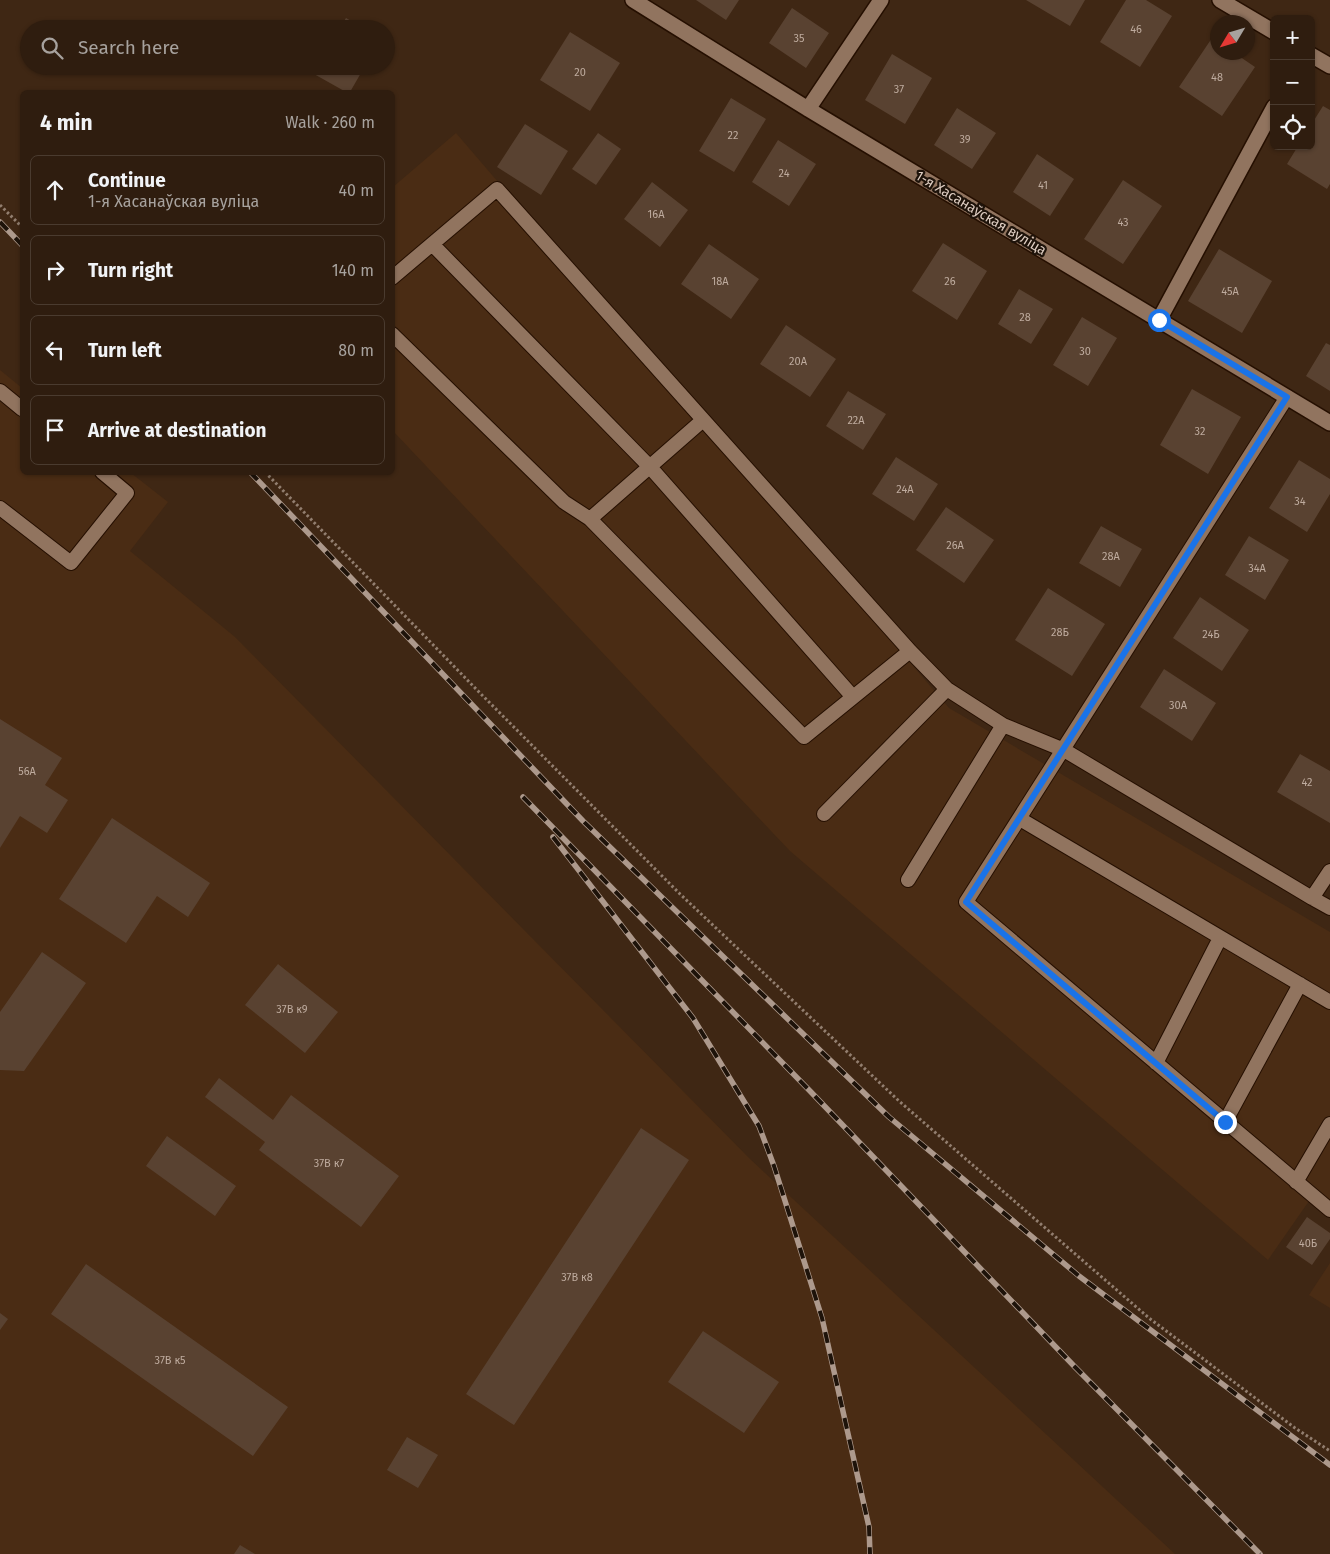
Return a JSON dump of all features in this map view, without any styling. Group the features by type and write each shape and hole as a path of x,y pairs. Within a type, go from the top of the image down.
{"street":[{"name":"1-я Хасанаўская вуліца","path":"633,0 808,109 1330,423"},
{"path":"808,109 881,0"},
{"path":"1220,0 1270,30"},
{"path":"1315,57 1330,66"},
{"path":"1159,320 1270,114"}],"lane":[{"path":"395,275 496,189 910,651 947,689 1002,725 1064,750 1330,908"},
{"path":"432,244 650,466 853,697"},
{"path":"395,337 564,502 590,518 804,738 910,651"},
{"path":"0,390 20,407"},
{"path":"1287,397 966,902 1330,1210"},
{"path":"590,518 703,420"},
{"path":"0,508 71,563 127,493 106,475"},
{"path":"824,814 947,689"},
{"path":"908,880 1002,725"},
{"path":"1020,819 1330,1002"},
{"path":"1312,898 1330,871"},
{"path":"1156,1063 1220,938"},
{"path":"1225,1122 1300,984"},
{"path":"1296,1182 1330,1124"}],"path":[{"path":"0,205 20,225"},
{"path":"268,475 478,691 680,894 899,1101 1149,1318 1295,1428 1330,1451"}],"shaded area":[{"path":"456,133 949,708 1330,932 1330,1216 1309,1201 1268,1260 790,851 395,433 395,185"},
{"path":"0,370 20,386 20,475 134,475 168,502 130,551 235,637 750,1159 1175,1554 0,1554"},
{"path":"1330,1263 1330,1308 1309,1295"}],"building":[{"path":"696,0 739,0 726,20"},
{"path":"1026,0 1085,0 1070,26"},
{"path":"1126,0 1146,0 1172,16 1140,67 1100,42"},
{"path":"792,8 829,33 806,68 769,43"},
{"path":"570,32 620,63 590,111 540,80"},
{"path":"1210,41 1210,60 1245,60 1255,67 1222,116 1179,87"},
{"path":"892,54 932,78 905,124 865,100"},
{"path":"316,75 360,75 351,90 342,90"},
{"path":"731,98 766,119 734,172 699,151"},
{"path":"1323,106 1330,110 1330,184 1327,189 1287,164 1296,150 1315,150 1315,119"},
{"path":"957,108 996,133 972,169 934,145"},
{"path":"525,124 568,151 541,195 497,167"},
{"path":"598,133 621,149 596,185 572,169"},
{"path":"778,140 816,164 789,206 752,182"},
{"path":"1037,154 1074,179 1050,216 1013,192"},
{"path":"1123,180 1162,206 1123,264 1084,239"},
{"path":"652,182 688,210 660,247 624,219"},
{"path":"943,243 987,271 957,320 912,291"},
{"path":"709,244 759,279 731,319 681,284"},
{"path":"1219,249 1272,281 1242,333 1188,301"},
{"path":"1019,289 1053,309 1031,344 998,324"},
{"path":"1082,317 1117,338 1088,386 1053,365"},
{"path":"786,325 836,359 810,397 760,364"},
{"path":"1326,343 1330,345 1330,391 1306,376"},
{"path":"1192,389 1241,417 1208,474 1160,445"},
{"path":"848,391 886,414 863,450 826,426"},
{"path":"896,457 938,484 914,521 872,494"},
{"path":"1299,460 1330,479 1330,494 1307,532 1269,508"},
{"path":"946,507 994,540 964,583 916,550"},
{"path":"1101,526 1142,549 1120,587 1079,563"},
{"path":"1249,536 1289,560 1265,600 1225,575"},
{"path":"1048,588 1105,624 1072,676 1015,640"},
{"path":"1200,597 1249,630 1222,671 1173,638"},
{"path":"1164,669 1216,703 1192,741 1140,707"},
{"path":"0,719 62,758 45,785 68,800 47,833 20,816 0,848"},
{"path":"1300,754 1330,771 1330,823 1277,792"},
{"path":"112,818 210,883 188,917 157,896 126,943 59,899"},
{"path":"42,952 86,983 24,1071 0,1070 0,1012"},
{"path":"278,964 338,1012 305,1053 245,1005"},
{"path":"219,1078 273,1120 291,1095 399,1176 361,1227 259,1150 265,1142 205,1097"},
{"path":"641,1128 689,1160 514,1425 466,1394"},
{"path":"167,1136 236,1186 215,1216 146,1166"},
{"path":"1307,1217 1330,1233 1330,1239 1312,1265 1286,1247"},
{"path":"86,1264 288,1407 253,1456 51,1314"},
{"path":"0,1313 8,1319 0,1330"},
{"path":"703,1331 779,1382 744,1433 668,1382"},
{"path":"407,1437 438,1455 418,1488 387,1470"},
{"path":"240,1545 255,1554 234,1554"}],"railway":[{"path":"0,222 20,243"},
{"path":"253,475 583,821 889,1117 1079,1276 1330,1465"},
{"path":"523,797 810,1091 1074,1366 1260,1554"},
{"path":"553,837 693,1018 759,1126 774,1166 822,1318 869,1527 870,1554"}],"route":[{"path":"1159,320 1287,397 966,902 1225,1122"}]}
